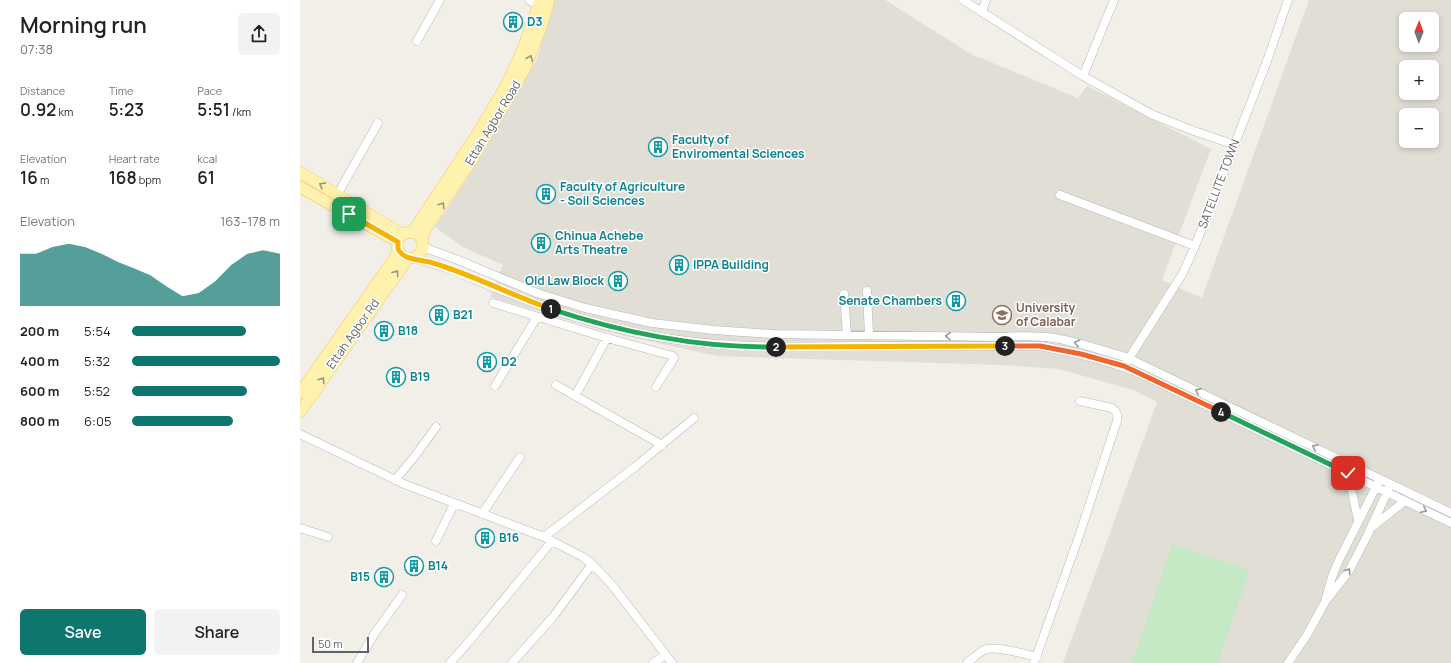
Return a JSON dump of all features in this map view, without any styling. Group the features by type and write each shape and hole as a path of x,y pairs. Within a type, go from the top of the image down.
{"main road":[{"name":"Ettah Agbor Road","path":"409,245 428,225 473,158 525,68 549,0"},
{"name":"Ettah Agbor Road","path":"409,245 507,84 526,44 536,2"},
{"path":"300,172 337,195 409,245"},
{"path":"300,187 409,245"},
{"name":"Ettah Agbor Rd","path":"300,393 409,245"},
{"name":"Ettah Agbor Rd","path":"300,412 409,245"}],"street":[{"path":"417,41 440,0"},
{"path":"963,0 1082,76 1151,114 1235,145"},
{"path":"982,11 986,0"},
{"path":"1082,76 1114,0"},
{"name":"SATELLITE TOWN","path":"1124,366 1183,273 1235,145 1288,0"},
{"path":"337,195 378,123"},
{"path":"1060,195 1195,246"},
{"path":"409,245 458,260 537,293 616,316 652,323 714,330 773,334 1027,335 1054,338 1080,344 1128,358 1451,512"},
{"path":"409,245 432,262 508,293 566,314 649,336 698,343 760,347 1040,346 1081,354 1124,366 1451,524"},
{"path":"867,291 869,335"},
{"path":"844,294 847,335"},
{"path":"493,303 607,338 673,356 674,358 656,387"},
{"path":"496,386 537,317"},
{"path":"575,396 607,338"},
{"path":"556,385 662,445"},
{"path":"967,663 985,649 989,648 1035,660 1078,539 1117,421 1116,411 1112,408 1080,401"},
{"path":"544,537 636,466 694,418"},
{"path":"395,480 436,427"},
{"path":"300,434 395,480 454,504 544,537 583,557 592,564 612,585 672,663"},
{"path":"482,514 520,457"},
{"path":"1348,473 1358,520"},
{"path":"1325,602 1332,577 1358,520 1380,478"},
{"path":"1288,663 1307,635 1325,602 1349,571 1372,527 1391,484"},
{"path":"1372,527 1405,501"},
{"path":"436,540 454,504"},
{"path":"300,528 328,537"},
{"path":"450,663 552,541"},
{"path":"512,663 553,617 592,564"},
{"path":"357,663 375,633 402,595"},
{"path":"654,663 666,655"}],"shaded area":[{"name":"University of Calabar","path":"554,0 885,0 971,54 1078,98 1087,86 1211,149 1162,280 1202,298 1309,0 1451,0 1451,663 1063,663 1157,402 1133,390 1059,369 1003,365 717,356 608,332 490,297 503,265 463,247 435,227 479,160 537,59"}],"green space":[{"path":"1172,544 1250,570 1218,663 1132,663"}],"place":[{"name":"D3","path":"513,22"},
{"name":"Faculty of Enviromental Sciences","path":"658,147"},
{"name":"Faculty of Agriculture - Soil Sciences","path":"546,194"},
{"name":"Chinua Achebe Arts Theatre","path":"541,243"},
{"name":"IPPA Building","path":"679,265"},
{"name":"Old Law Block","path":"618,281"},
{"name":"Senate Chambers","path":"956,301"},
{"name":"B21","path":"439,315"},
{"name":"University of Calabar","path":"1002,315"},
{"name":"B18","path":"384,331"},
{"name":"D2","path":"487,362"},
{"name":"B19","path":"396,377"},
{"name":"B16","path":"485,538"},
{"name":"B14","path":"414,566"},
{"name":"B15","path":"384,577"}],"route":[{"path":"349,214 398,242 399,252 404,257 432,262 465,274 494,288 566,314 649,336 698,343 760,347 1040,346 1081,354 1124,366 1348,473"}]}
